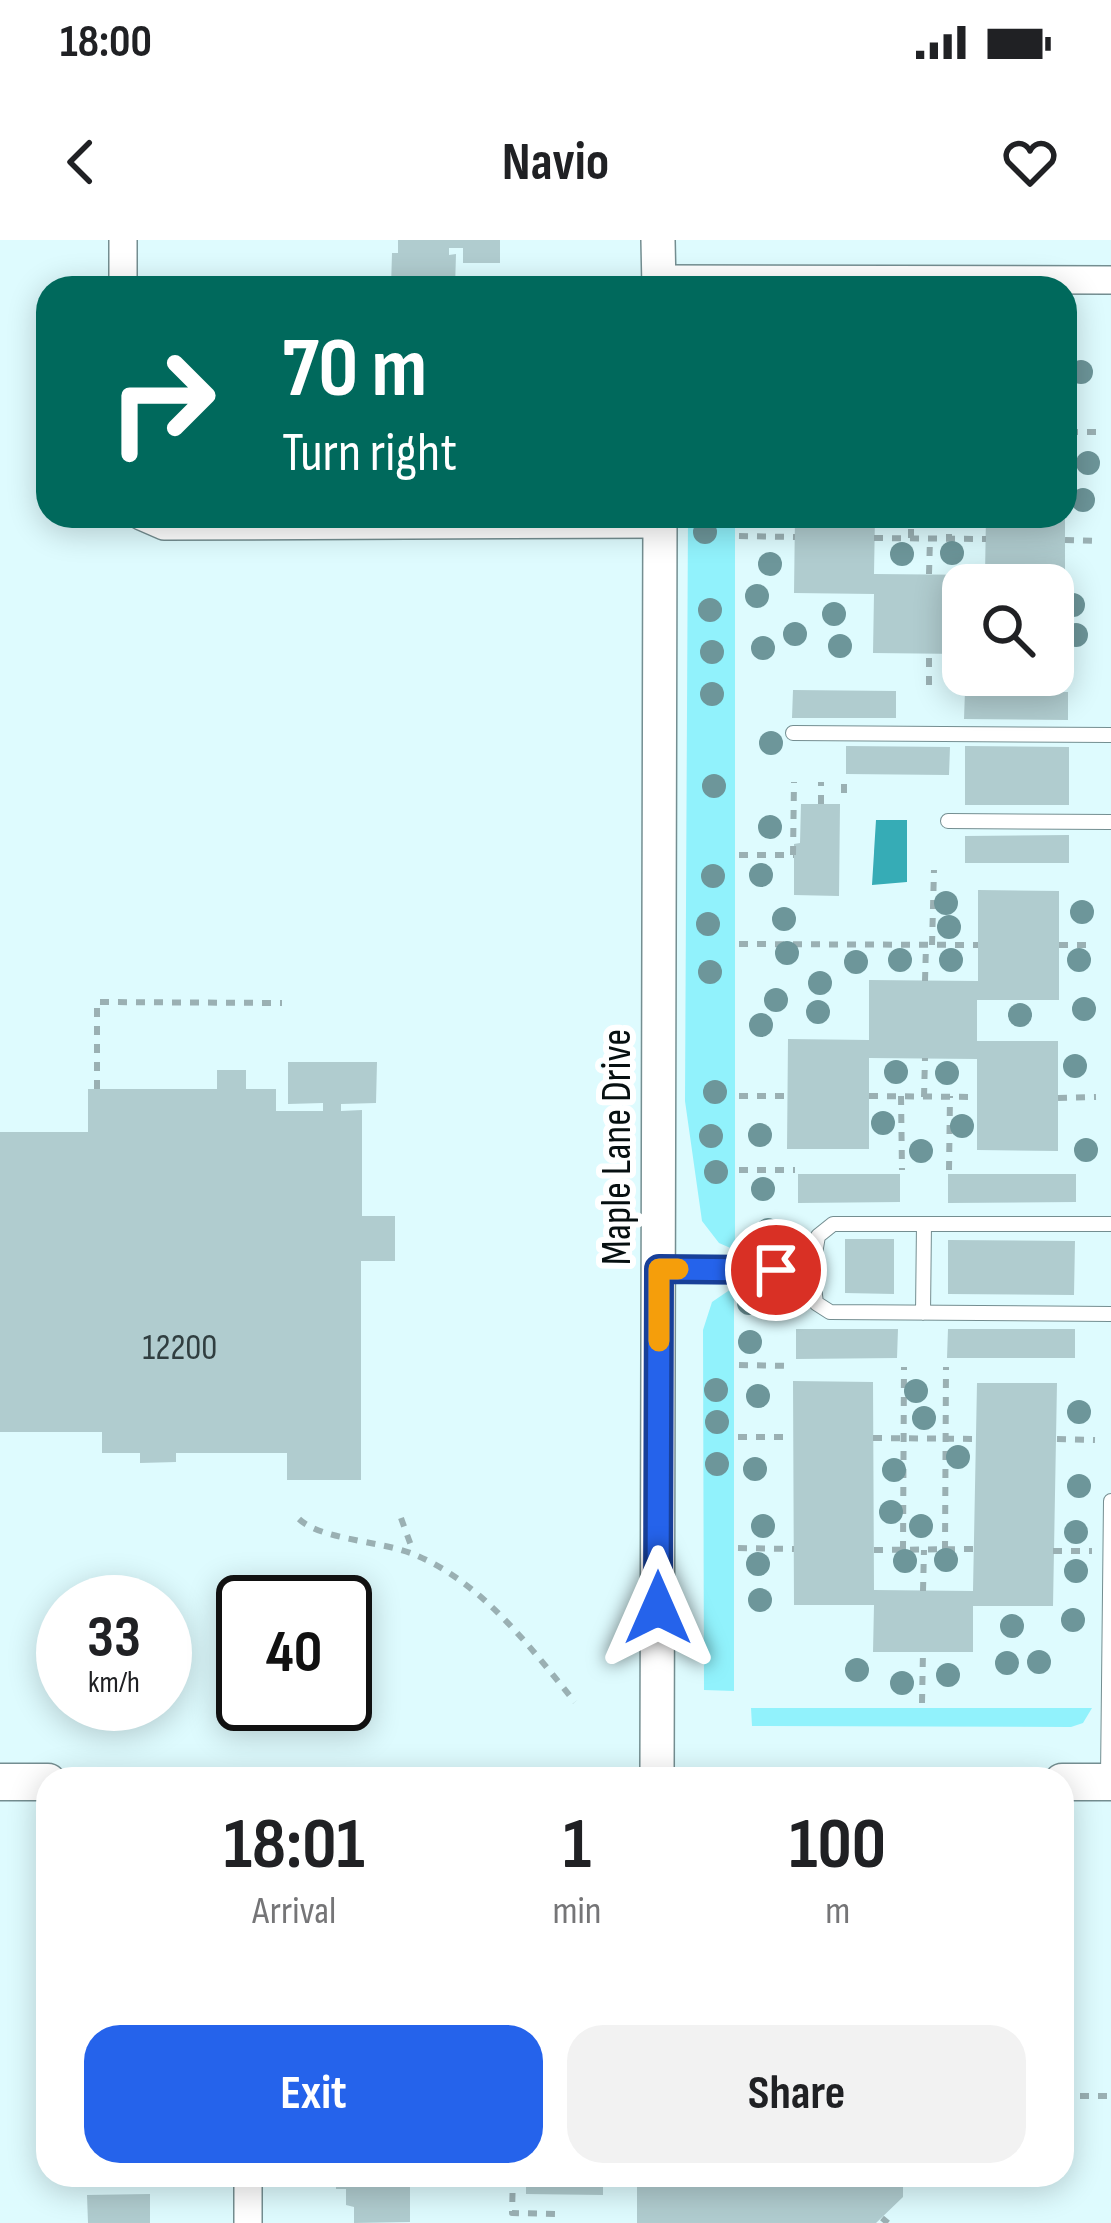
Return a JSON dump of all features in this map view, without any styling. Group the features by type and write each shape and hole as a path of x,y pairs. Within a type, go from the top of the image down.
{"main road":[{"path":"0,1782 36,1782"},
{"path":"1074,1782 1109,1782"}],"street":[{"path":"123,240 123,276"},
{"path":"658,240 659,276"},
{"path":"1077,280 1111,280"},
{"name":"Maple Lane Drive","path":"657,1767 660,528"},
{"path":"248,2187 248,2223"}],"lane":[{"path":"794,733 1111,735"},
{"path":"948,821 1111,822"},
{"path":"1111,1224 833,1224 818,1236 812,1271 816,1303 830,1312 1111,1314"},
{"path":"923,1312 924,1224"},
{"path":"659,1269 812,1271"},
{"path":"1109,1782 1111,1501"}],"path":[{"path":"1077,432 1098,432"},
{"path":"911,528 911,538"},
{"path":"949,528 949,539"},
{"path":"739,536 795,537"},
{"path":"874,538 986,539"},
{"path":"929,574 930,539"},
{"path":"1065,540 1096,541"},
{"path":"928,685 929,653"},
{"path":"739,855 793,855 794,782"},
{"path":"821,782 821,804"},
{"path":"844,782 844,793"},
{"path":"926,981 934,870"},
{"path":"739,944 978,945"},
{"path":"1059,945 1095,945"},
{"path":"97,1089 97,1002 282,1003"},
{"path":"925,1058 925,1096"},
{"path":"739,1096 788,1096"},
{"path":"869,1096 977,1097"},
{"path":"901,1096 902,1170"},
{"path":"949,1170 950,1096"},
{"path":"1058,1098 1096,1097"},
{"path":"739,1170 795,1170"},
{"path":"739,1366 792,1366"},
{"path":"903,1550 904,1366"},
{"path":"945,1550 946,1367"},
{"path":"738,1437 793,1438"},
{"path":"873,1438 977,1439"},
{"path":"1057,1439 1095,1440"},
{"path":"401,1518 415,1554"},
{"path":"299,1519 317,1529 415,1554 468,1587 496,1610 575,1702"},
{"path":"738,1549 794,1549"},
{"path":"874,1550 973,1550"},
{"path":"923,1550 923,1591"},
{"path":"1054,1551 1094,1551"},
{"path":"922,1652 922,1703"},
{"path":"1074,2096 1111,2096"},
{"path":"513,2187 512,2213 556,2215"}],"shaded area":[{"path":"688,528 735,528 735,1250 719,1243 702,1221 685,1101"},
{"path":"876,820 907,820 907,882 872,885"},
{"path":"734,1287 734,1691 704,1690 703,1330 712,1302"},
{"path":"751,1708 1092,1708 1083,1723 1071,1727 752,1726"}],"building":[{"path":"398,240 500,240 500,263 463,263 463,248 449,248 449,255 456,254 455,276 391,276 392,253 398,253"},
{"path":"795,528 875,528 874,574 942,575 942,654 873,653 874,594 794,593"},
{"path":"986,528 1065,528 1065,564 985,564"},
{"path":"793,690 896,691 896,718 792,718"},
{"path":"965,696 1068,696 1068,720 964,719"},
{"path":"846,746 950,747 949,775 846,774"},
{"path":"965,746 1069,747 1069,805 965,805"},
{"path":"801,804 840,804 839,896 794,895 794,844 800,843"},
{"path":"1069,835 1069,863 965,863 965,836"},
{"path":"978,890 1059,891 1059,1000 977,1000 977,1041 1058,1041 1058,1151 977,1150 977,1059 869,1058 869,1149 787,1149 788,1039 869,1040 869,980 978,981"},
{"path":"288,1062 377,1062 376,1103 341,1104 341,1111 362,1110 362,1216 395,1216 395,1261 361,1261 361,1480 287,1480 287,1453 176,1453 176,1462 140,1463 140,1453 102,1453 102,1432 0,1432 0,1132 88,1132 88,1089 217,1089 217,1070 246,1070 246,1089 276,1089 276,1111 323,1111 323,1103 288,1104"},
{"path":"798,1174 900,1174 900,1202 798,1203"},
{"path":"948,1174 1076,1174 1076,1202 948,1203"},
{"path":"845,1239 894,1239 894,1294 845,1293"},
{"path":"948,1240 1075,1241 1074,1295 948,1294"},
{"path":"796,1329 898,1329 897,1358 796,1359"},
{"path":"948,1329 1075,1329 1075,1358 947,1358"},
{"path":"793,1381 873,1382 874,1590 973,1591 977,1383 1057,1383 1053,1606 973,1606 973,1652 873,1652 874,1605 794,1605"},
{"path":"410,2187 410,2222 354,2223 354,2207 346,2205 346,2189 336,2189"},
{"path":"526,2187 603,2187 603,2195 526,2194"},
{"path":"637,2187 903,2187 903,2197 876,2223 637,2223"},
{"path":"150,2194 150,2223 88,2223 87,2195"}],"slow traffic":[{"path":"659,1341 659,1269 678,1269"}],"route":[{"path":"658,1608 659,1269 776,1270"}]}
